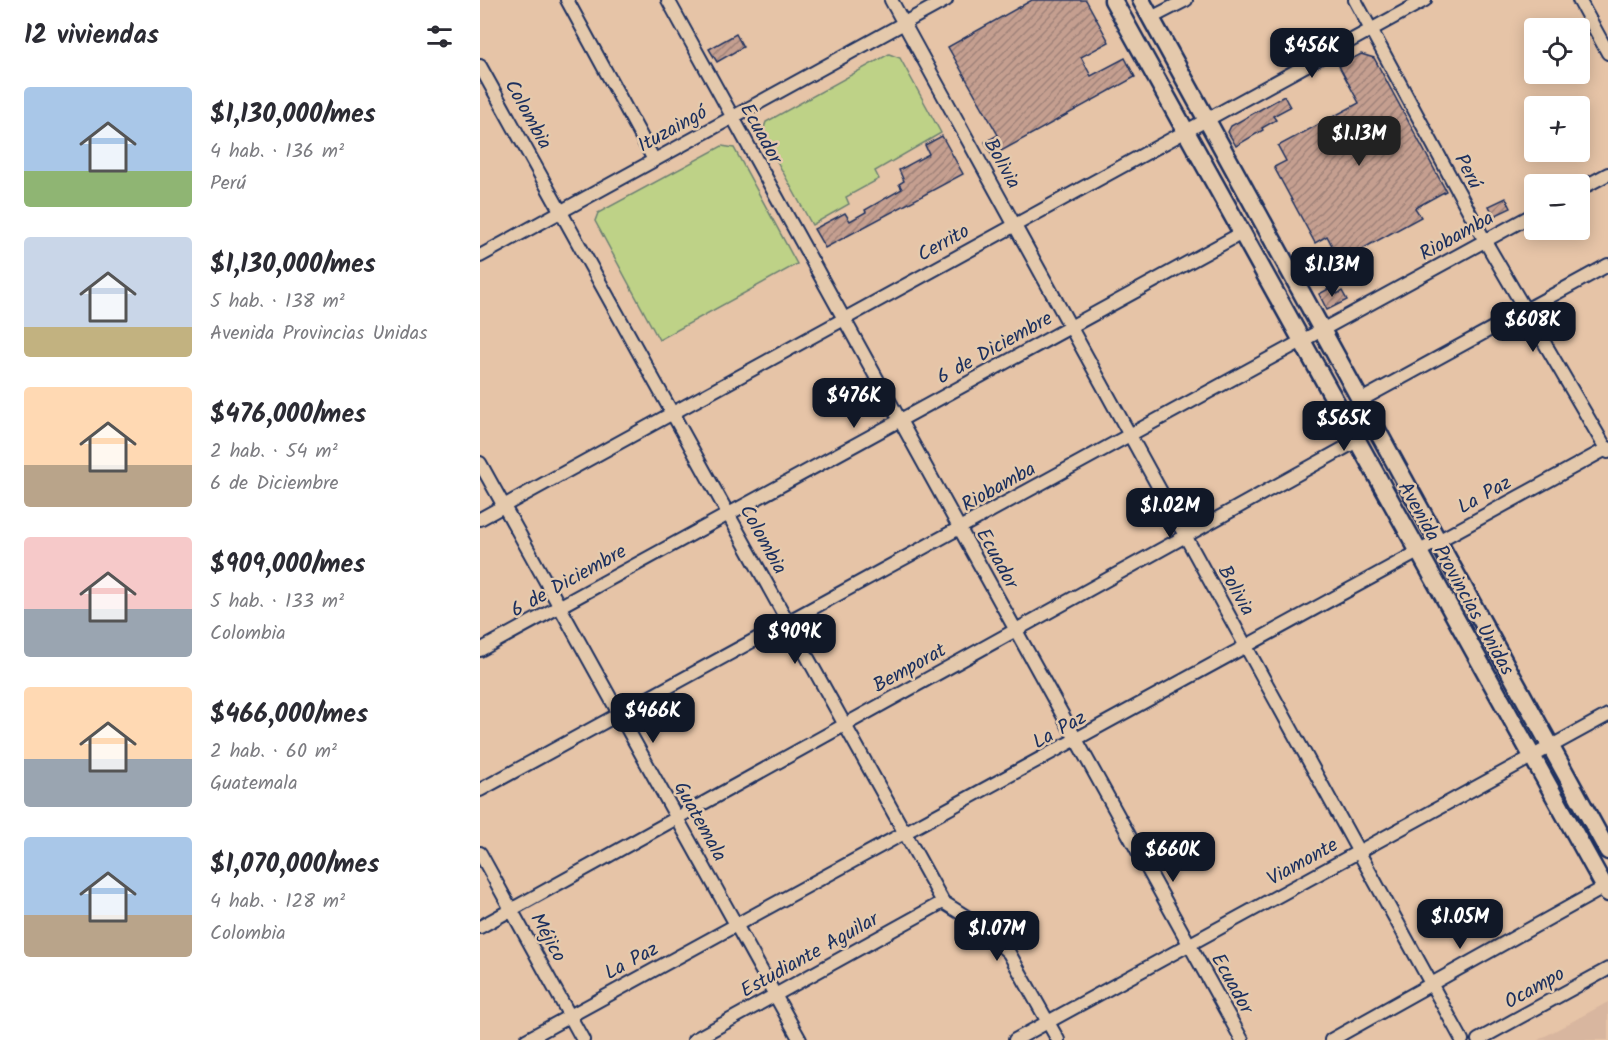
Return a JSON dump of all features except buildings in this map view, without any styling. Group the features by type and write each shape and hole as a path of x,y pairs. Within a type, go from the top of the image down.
{"main road":[{"name":"Avenida Provincias Unidas","path":"1113,0 1606,890"},
{"name":"Avenida Provincias Unidas","path":"1141,0 1608,852"}],"street":[{"path":"567,0 654,160"},
{"name":"Ecuador","path":"668,0 1242,1040"},
{"name":"Bolivia","path":"891,0 1462,1040"},
{"name":"Ituzaingó","path":"480,256 946,0"},
{"path":"1151,18 1186,0"},
{"name":"Perú","path":"1355,0 1485,241 1607,450"},
{"name":"Cerrito","path":"480,519 1425,0"},
{"path":"1579,0 1608,53"},
{"name":"Colombia","path":"480,66 943,902 978,924 1009,953 1058,1040"},
{"path":"1590,184 1608,174"},
{"name":"Riobamba","path":"480,790 1303,343 1524,220"},
{"name":"6 de Diciembre","path":"480,650 1242,233"},
{"path":"1361,400 1608,265"},
{"name":"Bemporat","path":"480,927 1357,441"},
{"name":"La Paz","path":"526,1040 1607,450"},
{"name":"Guatemala","path":"480,463 800,1040"},
{"name":"Viamonte","path":"1015,1040 1608,715"},
{"name":"Méjico","path":"480,853 583,1040"},
{"path":"1330,1040 1606,890"},
{"name":"Estudiante Aguilar","path":"694,1040 943,902"},
{"name":"Ocampo","path":"1478,1040 1608,969"}],"shaded area":[{"path":"1608,1002 1608,1040 1538,1040"}],"green space":[{"path":"889,54 900,58 941,133 875,171 879,179 846,197 849,204 812,225 762,134 766,122"},
{"path":"722,146 734,148 797,264 659,340 595,221 598,213"}]}
